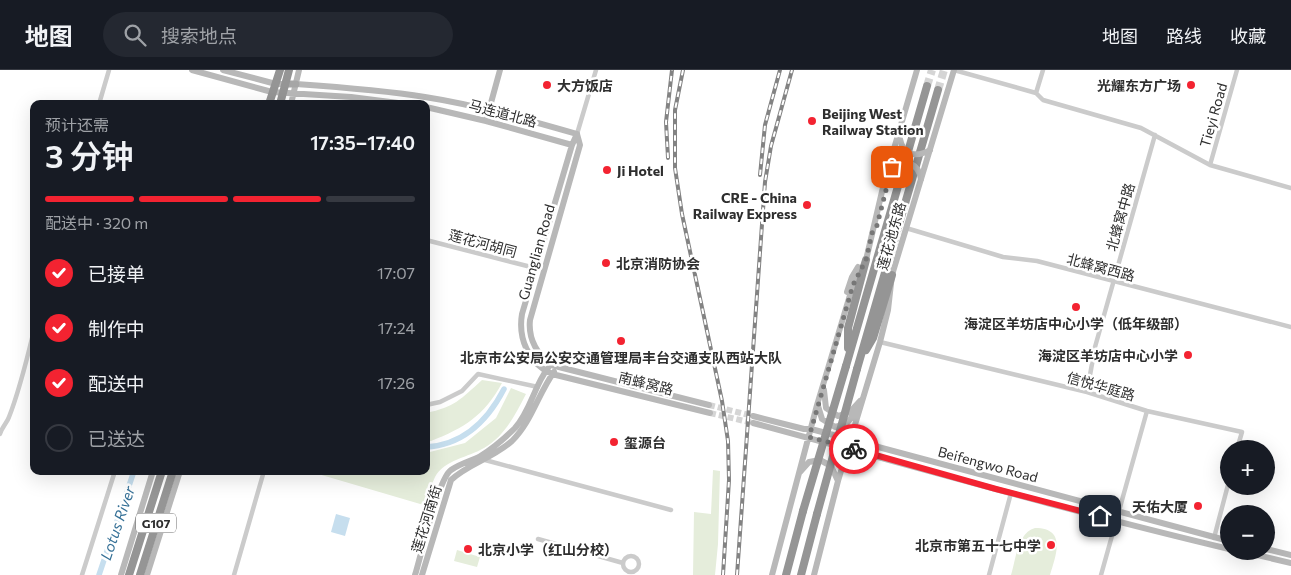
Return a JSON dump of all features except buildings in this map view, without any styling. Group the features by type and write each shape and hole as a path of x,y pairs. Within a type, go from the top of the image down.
{"highway":[{"path":"269,100 280,70"},
{"path":"281,100 289,70"},
{"path":"786,575 927,86"},
{"path":"801,575 860,360 938,90"},
{"path":"848,358 848,328 866,260"},
{"path":"860,360 873,338 892,275"},
{"name":"G107","path":"129,575 161,475"},
{"name":"G107","path":"140,575 172,475"}],"main road":[{"path":"284,88 296,84"}],"street":[{"path":"100,100 109,70"},
{"path":"192,70 272,92 284,88"},
{"path":"223,70 276,84 294,93 365,100"},
{"path":"292,100 299,70"},
{"path":"486,121 500,70"},
{"path":"549,372 538,365 526,348 520,331 522,314 596,70"},
{"name":"莲花池东路","path":"872,233 876,229 918,70"},
{"name":"莲花池东路","path":"772,575 817,405 853,285 866,260 884,183 918,70"},
{"path":"954,70 1036,92 1043,100 1141,128 1210,165 1291,188"},
{"name":"莲花池东路","path":"850,440 880,342 888,310 892,275 954,70"},
{"path":"1036,92 1043,70"},
{"name":"Tieyi Road","path":"1210,165 1237,70"},
{"name":"马连道北路","path":"296,84 392,92 450,102 488,110 577,134"},
{"name":"马连道北路","path":"430,108 486,121 572,145"},
{"name":"Guanglian Road","path":"554,366 533,344 529,328 580,145 577,134"},
{"name":"北蜂窝中路","path":"1087,392 1095,347 1155,135"},
{"path":"900,139 906,151 913,154 922,155 930,150"},
{"path":"892,167 901,162 911,163 920,172 921,179"},
{"name":"北蜂窝西路","path":"906,228 1003,257 1037,261 1291,327"},
{"path":"847,306 845,299 849,283 860,263 867,240"},
{"name":"莲花河胡同","path":"430,241 535,268"},
{"name":"信悦华庭路","path":"880,342 1087,392 1147,411 1242,432 1240,440"},
{"path":"0,434 1,427 8,420 22,379 30,346"},
{"name":"莲花河南街","path":"415,575 440,489 446,475 451,470 489,451 509,434 522,418 554,366"},
{"name":"南蜂窝路","path":"549,372 710,409 554,366"},
{"path":"430,404 440,402 462,392 478,374 540,388"},
{"path":"823,386 826,408 838,416 850,412 862,399"},
{"name":"莲花河南街","path":"422,575 450,480 485,460 506,445 519,432 531,416 540,388"},
{"path":"817,405 822,419 835,427 846,424 858,410"},
{"path":"1101,575 1118,521 1147,411"},
{"name":"Beifengwo Road","path":"1220,539 811,429 753,419 809,437 1011,493 1220,546"},
{"path":"814,575 850,440"},
{"path":"485,460 671,510"},
{"path":"799,473 809,462 820,460 831,466 838,481"},
{"path":"82,575 114,475"},
{"path":"121,575 152,475"},
{"path":"147,575 179,475"},
{"path":"234,575 263,475"},
{"path":"989,575 1011,493"},
{"path":"1214,538 1225,495"},
{"path":"538,540 623,563"},
{"path":"1275,552 1291,555"},
{"path":"630,556 637,560 638,565 636,569 629,573 623,563 630,556"},
{"path":"1275,559 1291,563"}],"green space":[{"path":"482,380 502,383 488,404 472,420 430,441 430,412 451,405"},
{"path":"511,388 526,394 509,424 498,437 484,448 451,463 439,471 432,484 427,506 322,475 430,475 430,452 465,443 496,418"},
{"path":"713,470 720,471 718,544 715,575 693,575 694,512 711,514"},
{"path":"1035,528 1045,529 1052,533 1057,544 1050,575 1011,575 1024,535"},
{"path":"457,550 480,557 477,567 454,561"}],"water":[{"path":"336,514 350,518 345,536 331,532"}],"waterway":[{"name":"Lotus River","path":"430,446 452,441 473,429 490,411 504,389"},
{"name":"Lotus River","path":"99,575 133,475"}],"tunnel":[{"path":"927,86 932,70"},
{"path":"938,90 944,70"},
{"path":"709,405 753,416"},
{"path":"710,413 753,423"}],"railway":[{"path":"668,158 666,122 672,70"},
{"path":"683,70 675,110 675,168 682,214 722,401 728,441 729,480 723,575"},
{"path":"760,175 765,125 780,70"},
{"path":"737,575 765,182 771,146 792,70"}],"way so far":[{"path":"854,449 809,437 853,285 866,260 872,233 876,229 892,167"}],"place":[{"name":"大方饭店","path":"547,85"},
{"name":"光耀东方广场","path":"1191,85"},
{"name":"Beijing West Railway Station","path":"812,121"},
{"name":"Ji Hotel","path":"607,170"},
{"name":"CRE - China Railway Express","path":"807,205"},
{"name":"北京消防协会","path":"606,263"},
{"name":"海淀区羊坊店中心小学（低年级部）","path":"1076,307"},
{"name":"北京市公安局公安交通管理局丰台交通支队西站大队","path":"621,341"},
{"name":"海淀区羊坊店中心小学","path":"1188,355"},
{"name":"玺源台","path":"614,442"},
{"name":"天佑大厦","path":"1198,506"},
{"name":"北京市第五十七中学","path":"1051,545"},
{"name":"北京小学（红山分校）","path":"468,549"}],"route":[{"path":"854,449 1100,516"}]}
